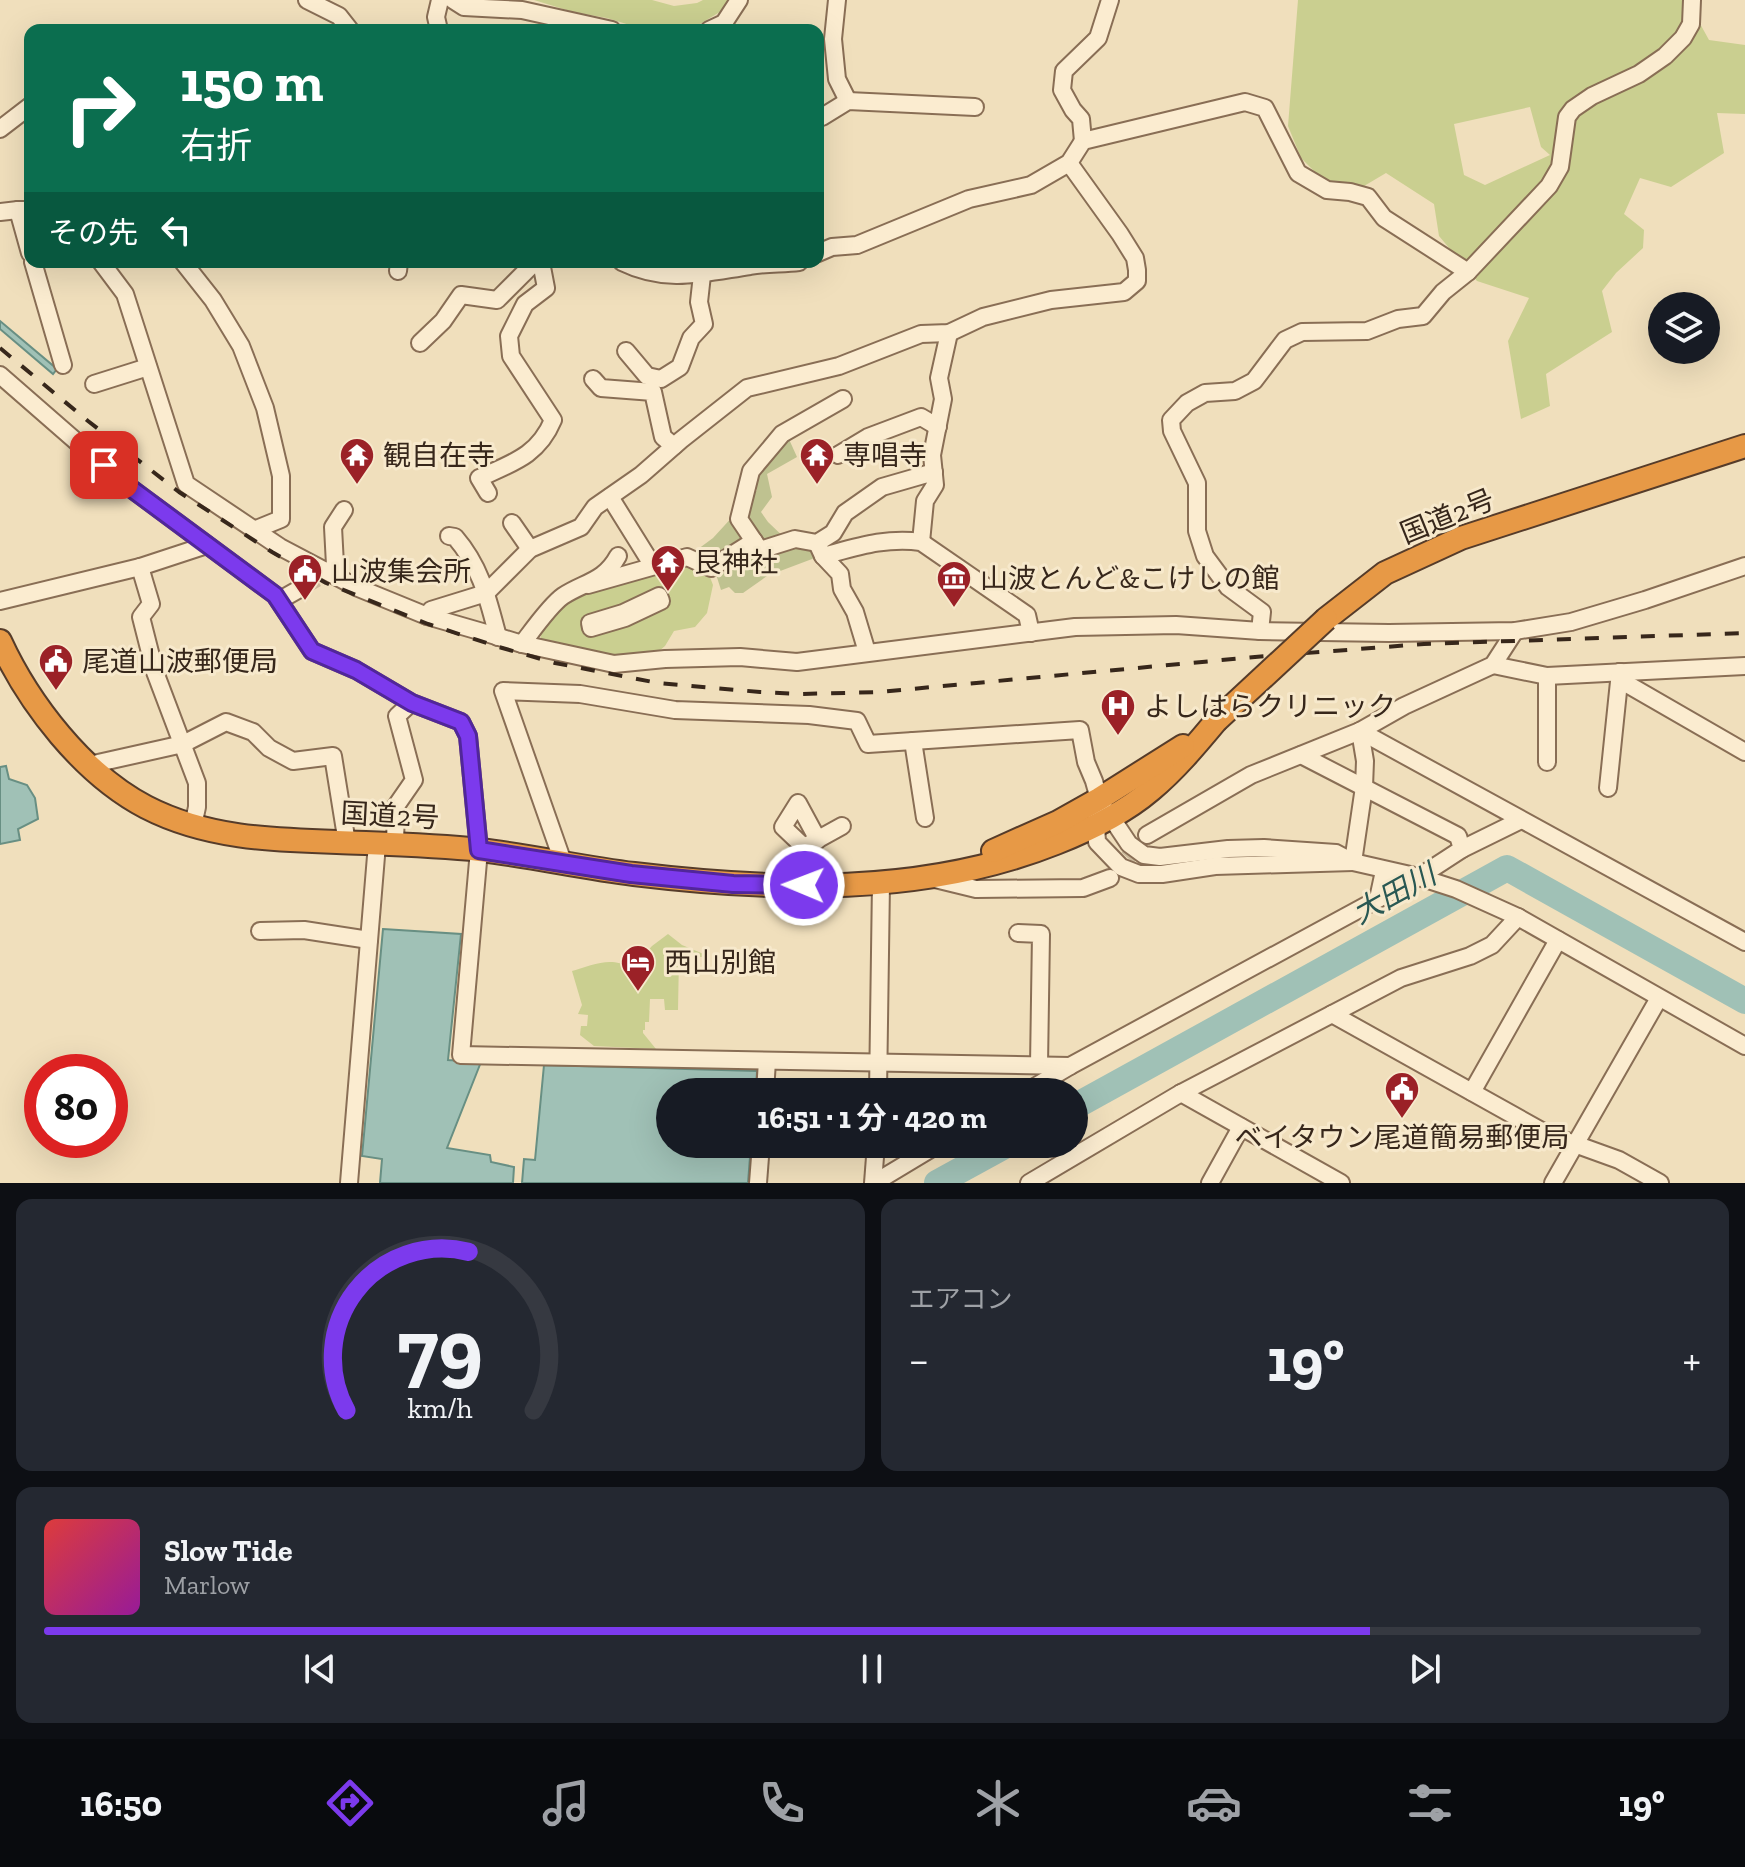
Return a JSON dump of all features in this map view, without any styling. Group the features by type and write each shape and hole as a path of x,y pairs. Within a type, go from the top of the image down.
{"highway":[{"name":"国道2号","path":"857,883 915,874 972,859 1037,832 1102,813 1150,791 1185,758 1216,721 1326,619 1385,573 1461,538 1745,446"},
{"name":"国道2号","path":"0,641 41,710 59,733 124,794 146,807 193,826 244,838 479,850 631,874 733,884 881,883 928,878 1010,860 1066,839 1102,813"}],"street":[{"path":"307,0 339,16 345,24"},
{"path":"438,24 440,0"},
{"path":"453,0 464,7 522,5 590,24"},
{"path":"722,24 739,0"},
{"path":"837,0 833,39 837,79 848,101"},
{"path":"824,250 857,245 969,199 1031,185 1069,163 1083,141 1081,119 1062,90 1064,71 1098,38 1110,0"},
{"path":"1260,631 1262,612 1228,587 1205,556 1197,531 1197,483 1172,431 1171,420 1187,403 1205,393 1235,391 1254,381 1285,340 1302,332 1367,331 1398,319 1423,316 1549,186 1560,167 1567,117 1573,109 1592,96 1639,74 1665,56 1683,38 1691,24 1692,0"},
{"path":"824,116 848,101 975,107"},
{"path":"1083,141 1245,102 1265,108 1298,173 1327,190 1368,197 1384,218 1468,272"},
{"path":"0,129 24,111"},
{"path":"427,616 431,610 486,593 530,549 581,527 595,507 641,475 747,388 839,366 921,334 949,333 983,317 1051,300 1124,292 1137,281 1135,258 1069,163"},
{"path":"0,212 24,210"},
{"path":"35,268 63,365"},
{"path":"106,268 125,294 186,484 280,547 356,587 427,616 522,644 614,664 740,657 797,662 1075,627 1176,625 1260,631 1389,633 1515,631 1571,622 1745,566"},
{"path":"188,268 213,300 241,346 265,408 281,476 281,519 254,530"},
{"path":"420,343 443,321 461,295 497,300 529,268"},
{"path":"488,493 479,478 526,456 546,435 553,420 511,356 509,336 525,304 546,288 542,268"},
{"path":"634,268 664,274 702,275 738,268"},
{"path":"626,351 647,376 661,379 680,367 691,338 704,324 699,302 702,275"},
{"path":"921,542 925,501 935,485 932,455 943,399 939,378 949,333"},
{"path":"94,384 148,367"},
{"path":"0,375 125,484 280,600 312,651 356,670 411,703 461,722 468,736 479,850 461,1055 1070,1066"},
{"path":"593,379 601,388 653,392 663,437 674,446"},
{"path":"843,399 782,434 751,471 739,519 760,550 795,539 820,549 901,540 921,542 1027,615 1031,633"},
{"path":"838,455 868,437 921,417 938,427"},
{"path":"820,549 845,513 882,487 934,472"},
{"path":"610,497 653,566"},
{"path":"329,572 335,565 333,527 344,510"},
{"path":"512,523 530,549"},
{"path":"449,536 455,537 469,553 486,593 498,637"},
{"path":"522,644 562,597 588,585 687,557 711,568 754,541"},
{"path":"0,601 140,567 207,545"},
{"path":"820,549 840,574 842,589 855,612 867,652"},
{"path":"588,585 612,568 618,556"},
{"path":"140,567 151,604 141,617 155,672 197,783 193,826"},
{"path":"280,600 303,587"},
{"path":"1147,835 1251,775 1360,731 1404,706 1493,665 1515,631"},
{"path":"1493,665 1547,676 1745,666"},
{"path":"1620,672 1627,684 1745,752"},
{"path":"1608,788 1620,672"},
{"path":"1547,676 1547,762"},
{"path":"563,862 503,691 580,694 675,710 857,721 868,744 1080,730 1102,813 1097,842 1121,867 1139,874 1162,874 1215,866 1353,862"},
{"path":"349,1183 369,940 396,806 414,780 397,716 411,703"},
{"path":"101,775 98,763 183,744 226,722 253,732 269,748 293,761 333,756 347,843"},
{"path":"1353,862 1364,787 1365,761 1360,731"},
{"path":"1360,731 1745,942"},
{"path":"913,741 925,818"},
{"path":"1301,755 1458,836 1462,849"},
{"path":"1102,813 1129,844 1144,855 1160,857 1264,848 1336,853 1353,862 1456,889 1518,917 1745,1046"},
{"path":"1050,1078 1421,878 1462,849 1521,820"},
{"path":"804,885 811,844 842,826"},
{"path":"1378,899 1384,871"},
{"path":"928,878 976,889 1083,888 1110,878"},
{"path":"879,1078 881,883"},
{"path":"1029,1183 1181,1093 1401,978 1470,956 1492,945 1518,917"},
{"path":"260,931 304,930 369,940"},
{"path":"1018,933 1041,934 1039,1065"},
{"path":"1472,1092 1558,940"},
{"path":"1553,1183 1659,998"},
{"path":"1332,1014 1547,1134 1619,1160 1660,1183"},
{"path":"766,1078 767,1061"},
{"path":"1181,1093 1341,1183"},
{"path":"1210,1183 1241,1127"},
{"path":"758,1183 760,1158"},
{"path":"874,1183 875,1158"},
{"path":"874,1183 916,1158"}],"green space":[{"path":"534,0 652,0 674,6 703,0 730,0 723,10 700,24 626,24"},
{"path":"1298,0 1687,0 1709,40 1745,45 1745,114 1717,113 1724,153 1671,187 1640,178 1624,214 1644,230 1643,248 1602,291 1612,332 1546,374 1550,406 1521,419 1508,341 1529,298 1477,281 1439,236 1434,204 1386,173 1359,189 1324,181 1301,158 1288,126","holes":["1530,107 1541,147 1550,155 1485,185 1464,175 1454,124"]},
{"path":"788,437 797,457 767,474 772,497 761,512 790,543 815,544 820,556 767,576 743,593 735,593 729,587 721,590 715,571 690,555 713,538 757,490 750,481"},
{"path":"686,560 708,572 713,585 707,613 695,627 674,631 665,646 653,656 615,660 543,645 539,630 563,601"},
{"path":"668,934 706,957 679,957 678,1010 665,1010 664,999 650,999 649,1022 645,1022 643,1033 656,1049 594,1046 580,1035 581,1026 587,1026 588,1015 578,1014 582,1005 572,971 608,962 632,968"}],"water":[{"path":"0,321 57,369 53,374 0,329"},
{"path":"6,766 9,779 27,785 35,798 38,819 18,829 20,840 0,844 0,767"},
{"path":"383,929 461,934 448,1060 481,1062 447,1148 490,1155 491,1162 514,1167 513,1183 380,1183 382,1159 362,1156"},
{"path":"544,1065 757,1071 757,1078 656,1078 656,1158 750,1158 748,1183 522,1183 524,1159 535,1160"}],"waterway":[{"name":"大田川","path":"1088,1099 1507,868 1745,1001"},
{"name":"大田川","path":"937,1183 983,1158"}],"tunnel":[{"path":"303,587 329,572"},
{"path":"1112,876 1147,835"}],"railway":[{"path":"0,348 179,492 326,583 428,624 499,647 555,663 658,683 802,694 879,692 1424,644 1745,633"}],"place":[{"name":"観自在寺","path":"357,486"},
{"name":"専唱寺","path":"817,486"},
{"name":"艮神社","path":"668,593"},
{"name":"山波集会所","path":"305,602"},
{"name":"山波とんど&こけしの館","path":"954,609"},
{"name":"尾道山波郵便局","path":"56,692"},
{"name":"よしはらクリニック","path":"1118,737"},
{"name":"西山別館","path":"638,993"},
{"name":"ベイタウン尾道簡易郵便局","path":"1402,1120"}],"route":[{"path":"104,465 125,484 275,595 312,651 356,670 412,703 461,722 468,736 479,850 631,874 733,884 804,885"}]}
